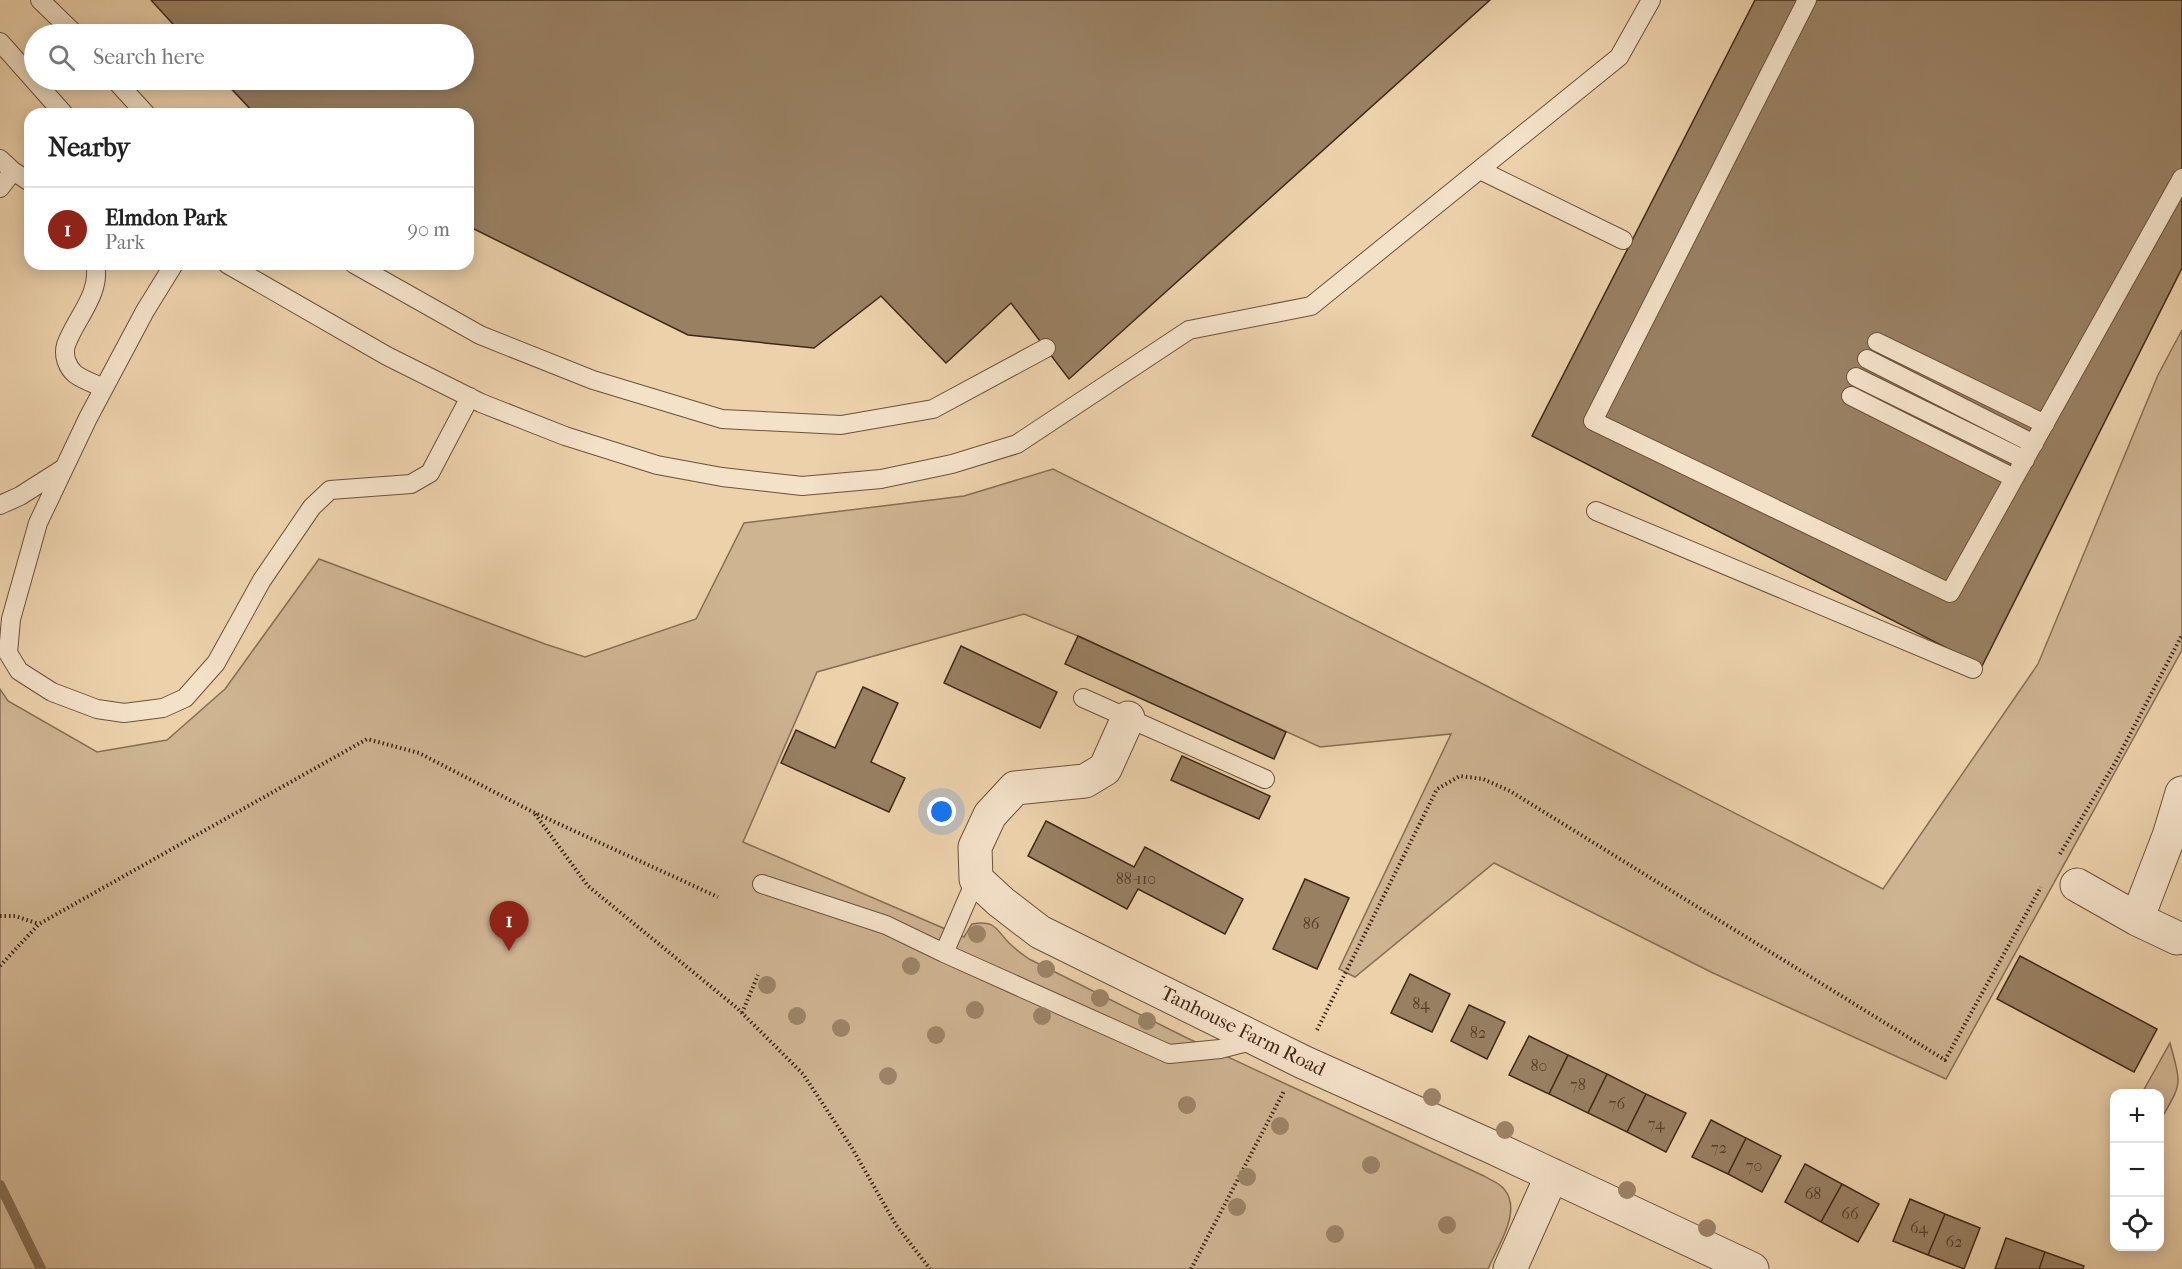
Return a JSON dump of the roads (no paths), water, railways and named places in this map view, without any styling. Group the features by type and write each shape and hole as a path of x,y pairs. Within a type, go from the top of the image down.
{"street":[{"path":"976,879 975,847 990,815 996,808 1015,788 1085,781 1105,769 1128,718"},
{"path":"2137,919 2169,836 2182,793"},
{"path":"2067,873 2137,919 2177,938"},
{"name":"Tanhouse Farm Road","path":"976,879 1040,932 1260,1038 1304,1062 1752,1269"},
{"path":"1510,1269 1552,1175"}],"lane":[{"path":"40,0 65,24"},
{"path":"237,270 387,356 470,397 565,436 657,465 722,477 802,486 881,479 952,464 1017,444 1189,330 1311,306 1619,57 1651,0"},
{"path":"1807,0 1593,421 1950,593 2182,178"},
{"path":"0,42 24,69"},
{"path":"43,90 59,108"},
{"path":"124,90 141,108"},
{"path":"0,188 7,165 24,178"},
{"path":"1480,170 1623,240"},
{"path":"96,270 98,276 83,314 65,346 65,360 74,373 104,388"},
{"path":"170,270 145,311 104,388 38,524 10,619 8,653 19,671 52,692 97,709 124,713 163,708 185,698 216,663 262,580 312,507 330,490 411,484 430,473 470,397"},
{"path":"365,270 480,335 592,380 722,419 841,425 933,409 1046,348"},
{"path":"1877,342 2045,424"},
{"path":"1867,359 2029,452"},
{"path":"1856,376 2029,452"},
{"path":"1851,396 2014,478"},
{"path":"0,505 20,496 65,467"},
{"path":"1596,511 1973,669"},
{"path":"1083,699 1265,779"},
{"path":"944,953 976,879"},
{"path":"762,884 886,925 1169,1054 1220,1049 1260,1038"}],"waterway":[{"path":"0,1185 41,1269"}],"place":[{"name":"Elmdon Park","path":"509,951"}]}
